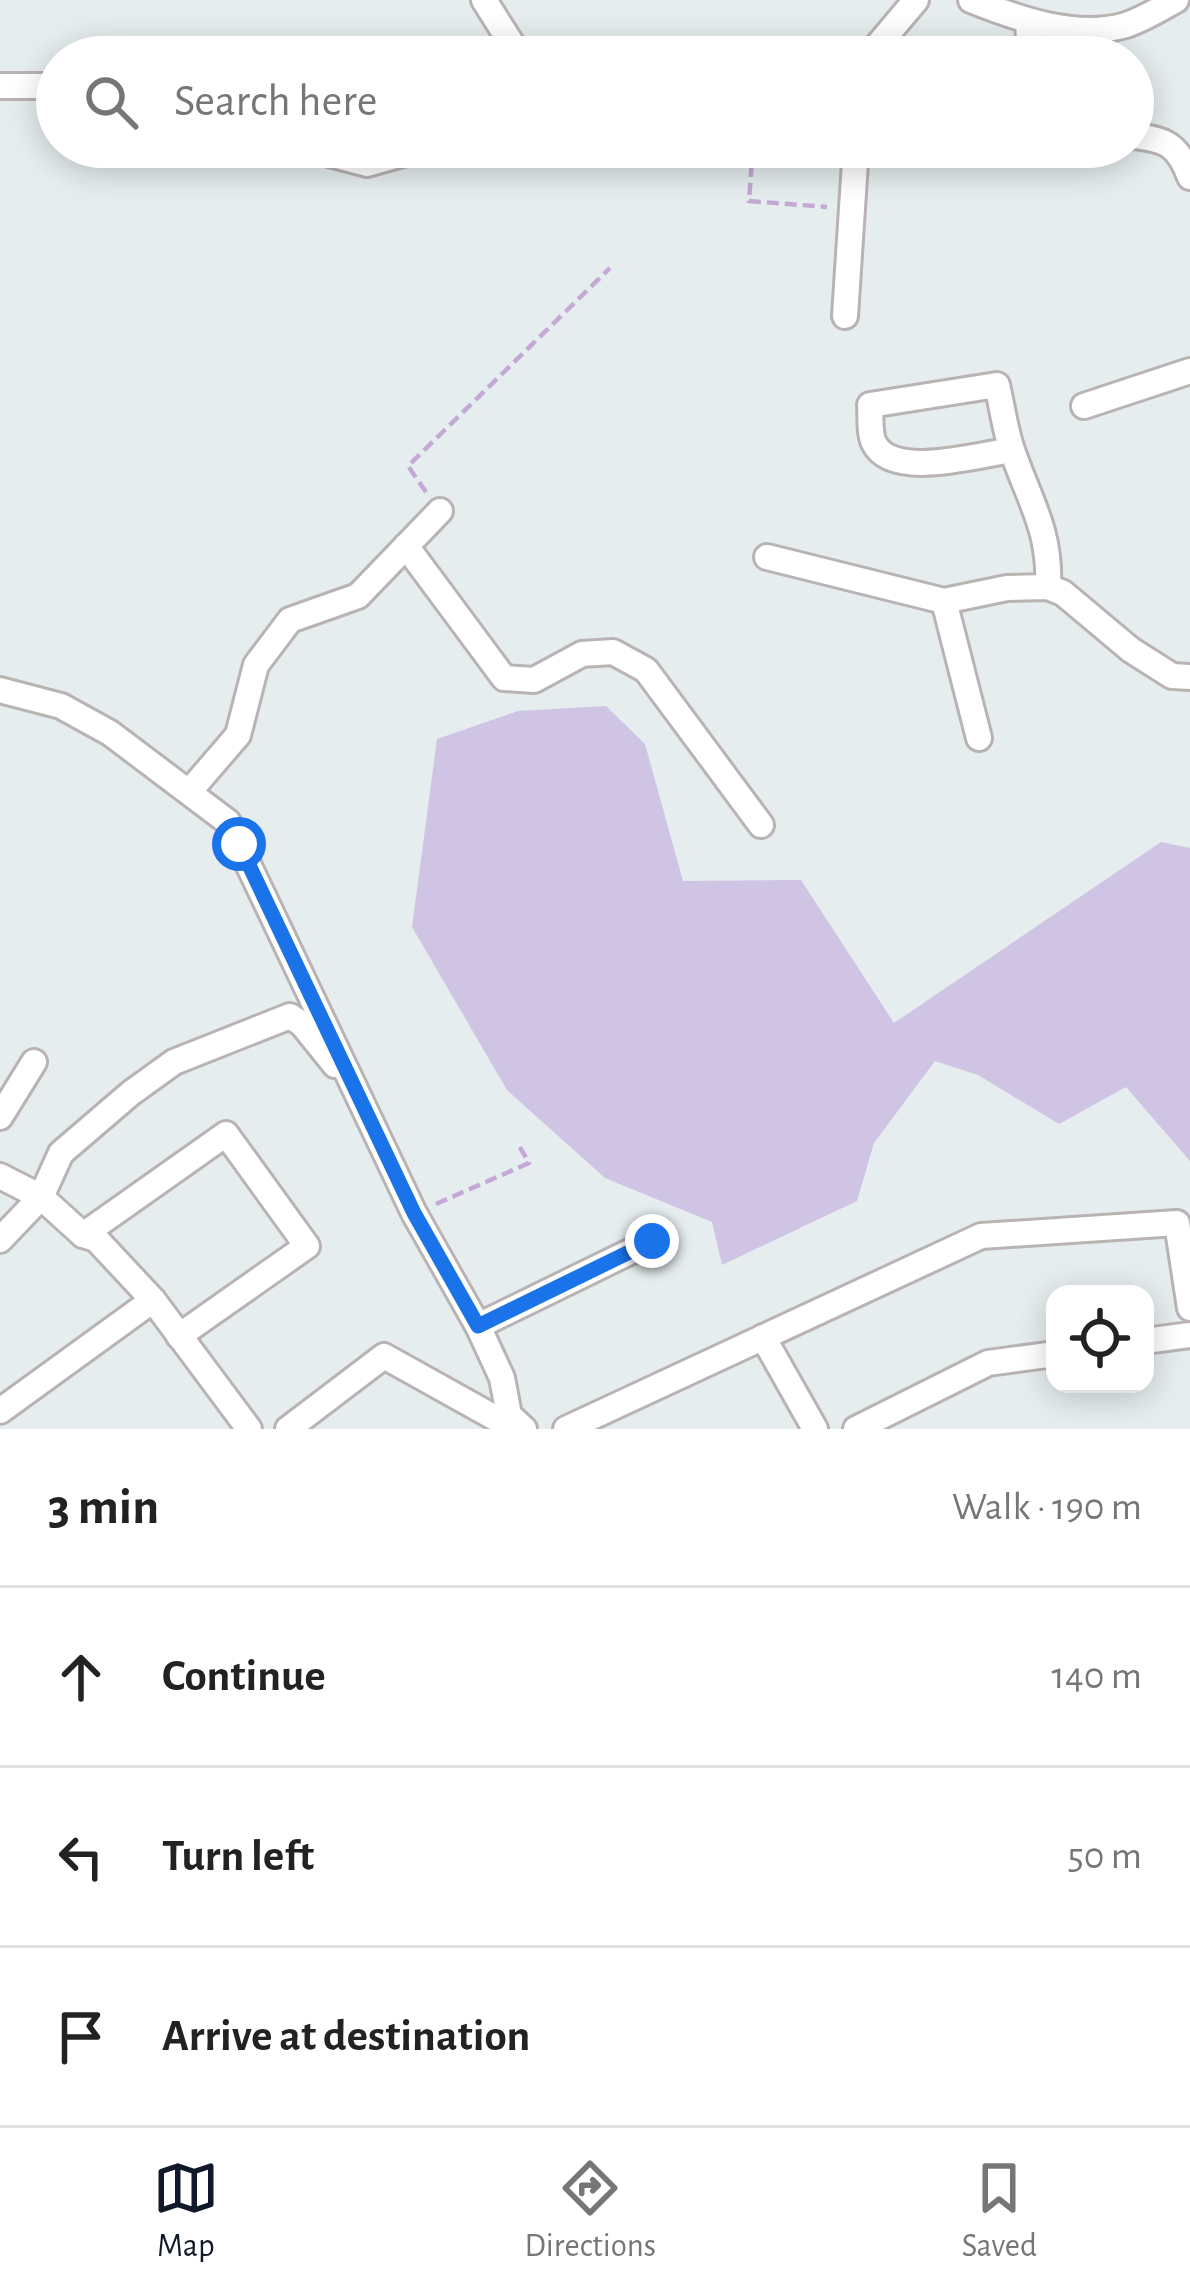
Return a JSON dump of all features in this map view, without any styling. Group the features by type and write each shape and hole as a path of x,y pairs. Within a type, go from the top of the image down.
{"street":[{"path":"484,0 507,36"},
{"path":"886,36 916,0"},
{"path":"970,0 1028,22 1082,28 1122,26 1176,0"},
{"path":"1028,22 1029,36"},
{"path":"0,86 36,86"},
{"path":"1154,138 1180,150 1190,177"},
{"path":"845,316 855,168"},
{"path":"1084,406 1190,371"},
{"path":"1012,450 908,464 888,459 873,442 870,405 997,385 1012,450 1035,500 1049,563 1048,587"},
{"path":"189,792 238,735 256,665 290,620 358,596 440,511"},
{"path":"406,546 503,678 534,680 582,653 613,652 646,670 761,825"},
{"path":"767,557 944,602 1007,588 1048,587 1063,593 1131,650 1172,676 1190,677"},
{"path":"944,602 979,738"},
{"path":"0,690 61,706 110,733 228,822 414,1213 478,1326 502,1378 509,1415 519,1429"},
{"path":"0,1240 41,1197 61,1153 131,1093 174,1062 278,1019 290,1016 302,1024 359,1095"},
{"path":"0,1117 34,1062"},
{"path":"83,1235 226,1134 307,1246 179,1336"},
{"path":"0,1176 41,1197 83,1235 96,1239 153,1300 249,1429"},
{"path":"566,1429 981,1236 1177,1223 1190,1308"},
{"path":"478,1326 652,1241"},
{"path":"0,1411 153,1300"},
{"path":"1154,1340 1190,1335"},
{"path":"763,1337 814,1429"},
{"path":"856,1429 988,1363 1046,1355"},
{"path":"288,1429 385,1356 519,1429"}],"path":[{"path":"751,168 749,200 854,209"},
{"path":"440,511 408,466 610,268"},
{"path":"414,1213 529,1162 518,1144"}],"shaded area":[{"path":"606,706 645,744 683,881 801,880 894,1023 1161,842 1190,848 1190,1161 1126,1087 1059,1124 978,1075 935,1061 874,1143 857,1201 722,1265 712,1222 605,1178 507,1090 412,927 437,739 518,711"}],"route":[{"path":"239,844 414,1213 478,1326 652,1241"}]}
